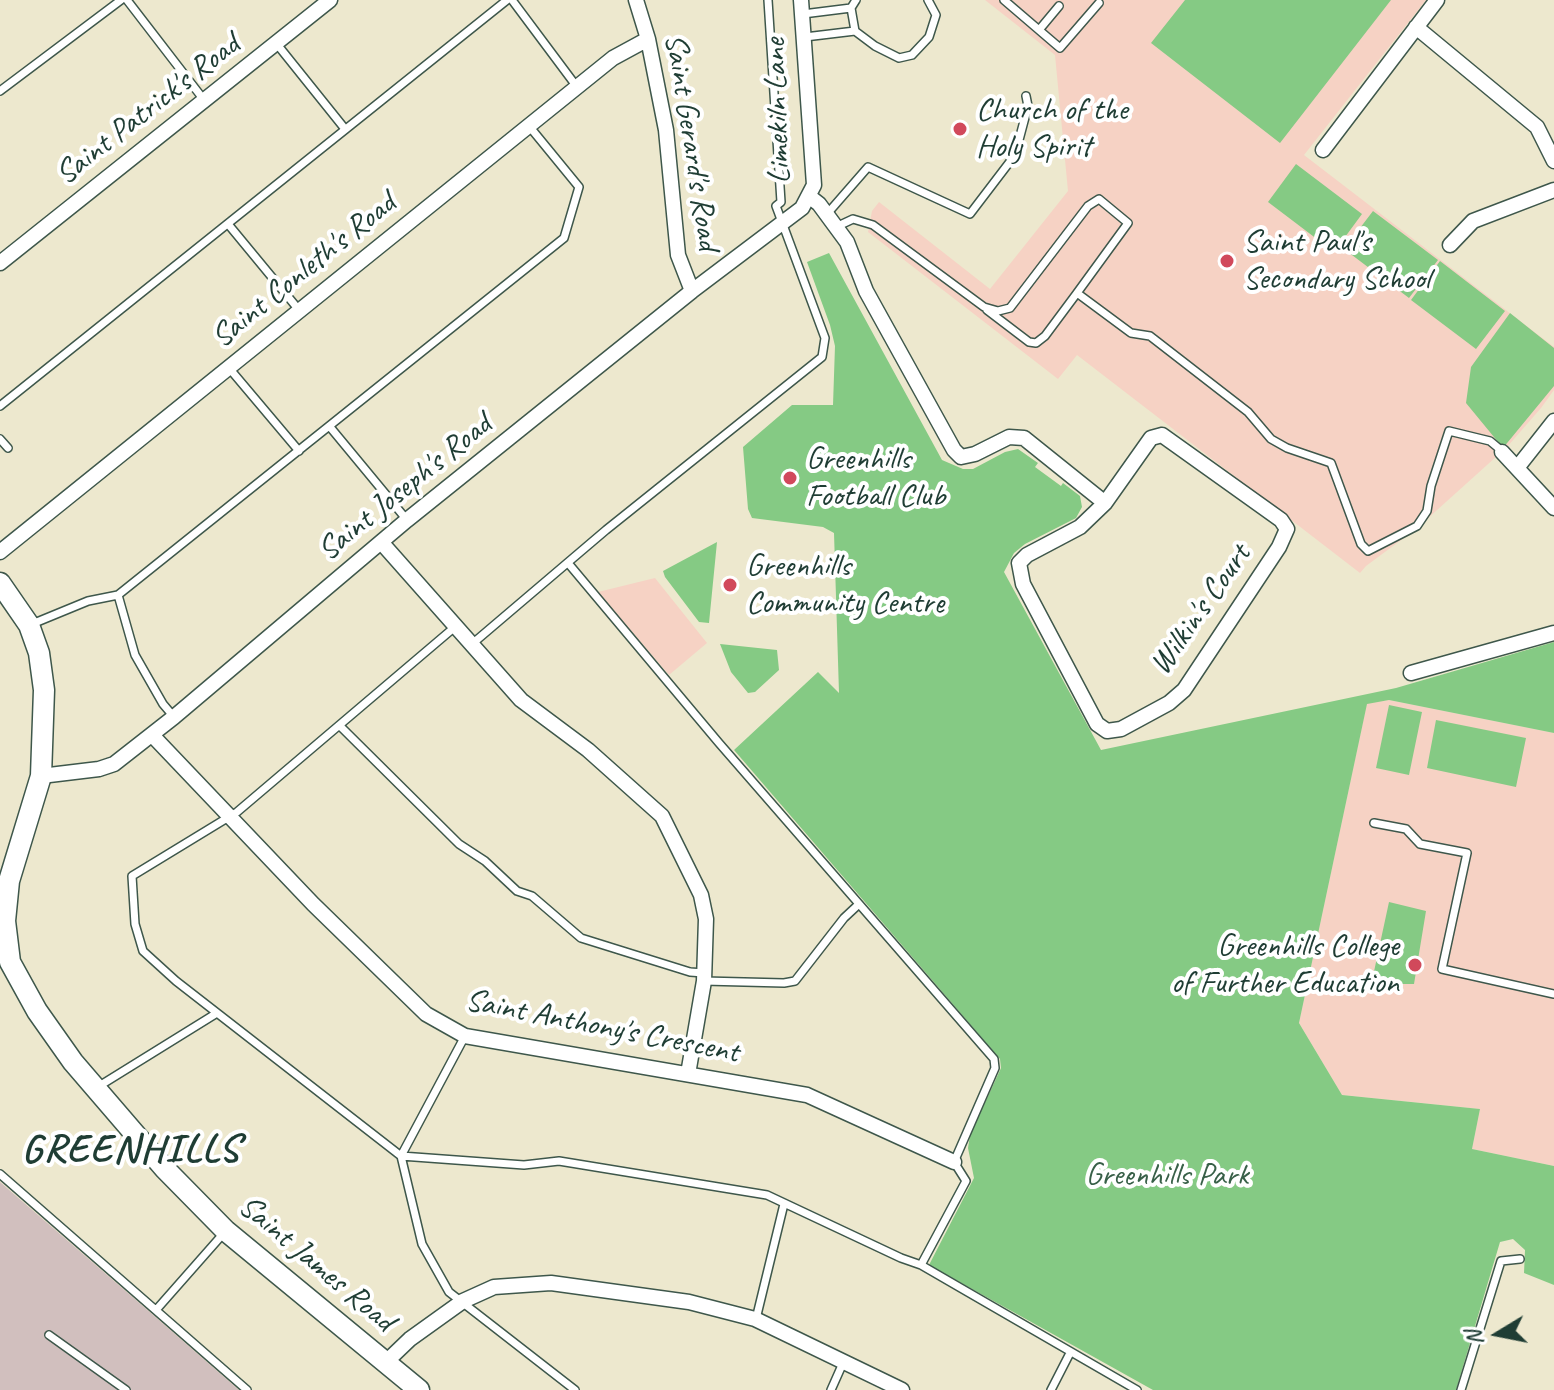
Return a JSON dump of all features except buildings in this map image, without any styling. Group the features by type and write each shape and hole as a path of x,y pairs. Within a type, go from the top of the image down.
{"street":[{"name":"Saint Patrick's Road","path":"0,263 330,0"},
{"name":"Saint Gerard's Road","path":"636,0 648,39 666,130 678,255 692,291"},
{"path":"1323,150 1437,0"},
{"name":"Limekiln Lane","path":"788,218 810,197 814,185 802,7"},
{"path":"1416,27 1549,137 1554,161"},
{"name":"Saint Conleth's Road","path":"0,552 613,58 648,39"},
{"path":"1450,245 1473,221 1554,190"},
{"path":"810,197 838,226 866,291 954,450 961,457 975,454 1009,437 1024,438 1105,503"},
{"name":"Saint Joseph's Road","path":"41,776 99,769 114,764 407,520 692,291 788,218"},
{"path":"1517,468 1554,421"},
{"name":"Wilkin's Court","path":"1162,435 1281,520 1287,529 1279,547 1184,690 1169,703 1121,729 1107,731 1097,724 1023,584 1019,567 1027,555 1080,527 1105,503 1151,438 1162,435"},
{"path":"1502,452 1554,508"},
{"path":"381,542 521,700 588,750 662,816 701,895 706,919 704,977 688,1074"},
{"name":"Saint James Road","path":"3,593 29,625 39,653 44,690 41,776 9,881 3,921 10,962 37,1011 95,1089 165,1169 226,1231 419,1390"},
{"path":"1411,673 1554,633"},
{"name":"Saint Anthony's Crescent","path":"152,735 313,904 426,1014 465,1036 807,1095 954,1162"},
{"path":"386,1362 410,1339 463,1301 494,1287 551,1283 689,1302 755,1319 902,1390"}],"lane":[{"path":"0,91 110,3 121,0"},
{"path":"127,0 204,100"},
{"path":"0,406 510,0 577,87"},
{"path":"472,644 822,357 825,338 788,218 776,206 781,202 768,0"},
{"path":"856,0 851,8 855,31 899,58 912,55 929,37 936,15 928,0"},
{"path":"1004,0 1060,48 1099,3"},
{"path":"1039,30 1059,6"},
{"path":"802,7 851,8"},
{"path":"804,37 855,31"},
{"path":"276,43 345,129"},
{"path":"827,214 868,167 970,214 1015,155 1028,106 1026,96"},
{"path":"29,625 88,601 118,595 564,238 579,187 529,126"},
{"path":"838,226 853,219 873,225 1029,342 1036,343 1045,336 1128,223 1099,199 1088,206 1010,308 998,311 984,307"},
{"path":"228,224 299,310"},
{"path":"1077,293 1131,333 1150,336 1248,412 1271,439 1287,448 1331,463 1361,544 1368,551 1417,526 1427,511 1431,486 1449,431 1490,441 1502,452"},
{"path":"229,368 299,451"},
{"path":"330,427 407,520"},
{"path":"0,439 8,448"},
{"path":"568,563 994,1059 995,1068 954,1162 966,1181 921,1265"},
{"path":"118,595 135,655 174,717"},
{"path":"456,626 229,816 132,876 135,924 143,951 217,1013 401,1156 524,1165 559,1161 767,1195 921,1265 1137,1390"},
{"path":"340,726 459,844 485,861 517,891 532,896 581,938 704,977 784,983 795,981 844,918 859,904"},
{"path":"1374,823 1406,829 1420,844 1467,853 1442,969 1554,994"},
{"path":"95,1089 217,1013"},
{"path":"465,1036 401,1156 422,1244 449,1292 575,1390"},
{"path":"0,1174 247,1390"},
{"path":"755,1319 784,1204"},
{"path":"156,1310 226,1231"},
{"path":"1461,1390 1501,1261 1520,1259"},
{"path":"49,1335 126,1390"},
{"path":"1051,1390 1070,1353"},
{"path":"831,1390 844,1361"}],"shaded area":[{"name":"Saint Paul's Secondary School","path":"985,0 1426,0 1304,155 1554,347 1554,390 1507,447 1416,529 1360,573 1077,355 1058,379 868,232 872,211 879,202 990,289 1068,191 1055,55"},
{"path":"655,578 707,643 669,675 598,592"},
{"path":"1389,700 1554,733 1554,1166 1472,1149 1480,1109 1342,1095 1299,1023 1367,703"},
{"path":"0,1182 144,1307 239,1390 0,1390"}],"green space":[{"path":"1185,0 1391,0 1280,143 1151,43"},
{"path":"1296,164 1362,214 1334,252 1268,202"},
{"path":"1373,211 1438,260 1409,298 1344,249"},
{"name":"Greenhills Park","path":"829,253 942,460 963,469 973,469 1005,452 1018,449 1038,463 1035,467 1080,496 1082,507 1076,518 1025,544 1014,553 1004,572 1101,750 1396,688 1554,642 1554,733 1389,700 1367,704 1299,1023 1342,1095 1480,1109 1472,1149 1554,1166 1554,1285 1524,1273 1525,1250 1513,1239 1500,1242 1456,1390 1153,1390 929,1265 974,1178 968,1148 970,1135 1001,1068 1000,1059 734,750 818,672 839,693 834,533 823,527 752,518 748,509 743,447 792,405 833,405 835,346 807,262"},
{"path":"1440,261 1505,311 1476,349 1411,300"},
{"path":"1510,313 1554,348 1554,386 1503,448 1466,403 1471,367"},
{"path":"717,542 709,623 699,622 663,571"},
{"path":"720,644 777,650 779,670 755,692 748,693 731,672"},
{"path":"1389,705 1422,712 1409,775 1376,768"},
{"path":"1436,720 1526,738 1516,787 1427,768"},
{"path":"1389,902 1426,911 1414,984 1392,984 1381,992 1370,990"}],"place":[{"name":"Church of the Holy Spirit","path":"960,129"},
{"name":"Saint Paul's Secondary School","path":"1227,261"},
{"name":"Greenhills Football Club","path":"790,478"},
{"name":"Greenhills Community Centre","path":"730,585"},
{"name":"Greenhills College of Further Education","path":"1415,965"}],"district":[{"name":"GREENHILLS","path":"131,1151"}]}
